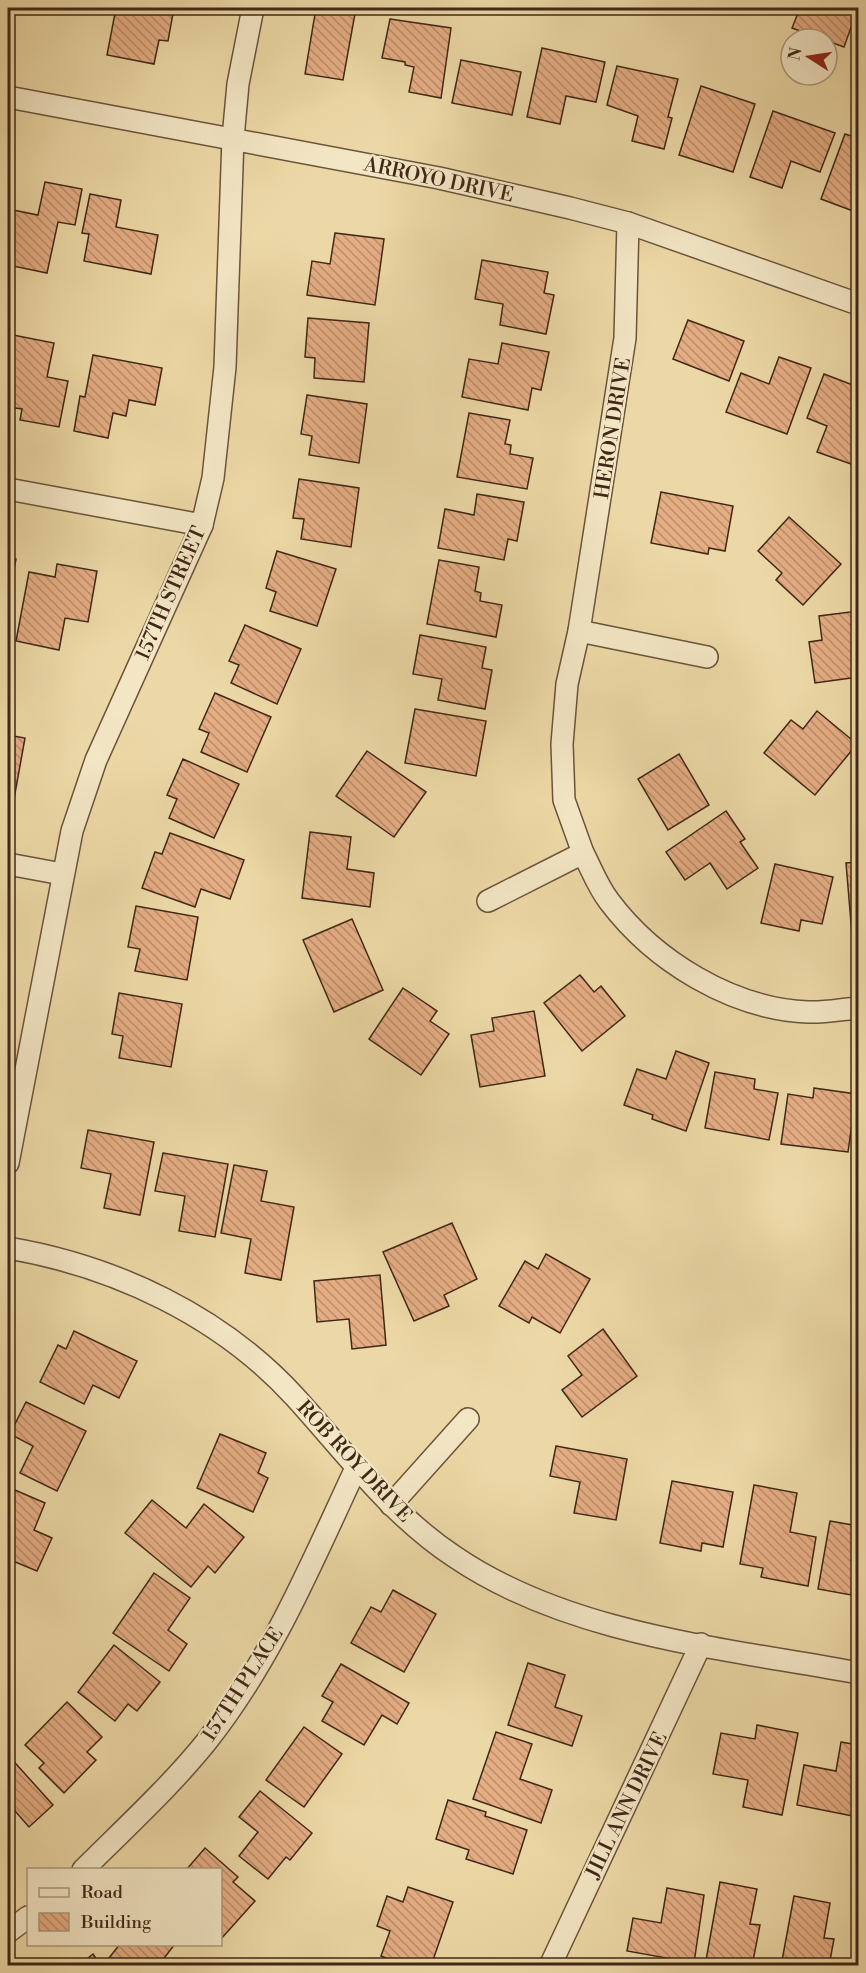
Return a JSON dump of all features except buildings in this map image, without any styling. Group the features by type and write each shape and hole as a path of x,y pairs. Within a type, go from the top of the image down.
{"street":[{"name":"157TH STREET","path":"8,1163 72,831 96,760 201,525 220,428 225,367 232,138 238,84 253,8"},
{"name":"ARROYO DRIVE","path":"8,97 439,178 628,223 858,304"},
{"name":"HERON DRIVE","path":"628,223 625,338 579,631 567,684 562,744 564,800 583,853 608,900 639,934 666,958 702,980 742,997 782,1008 809,1012 858,1008"},
{"path":"8,489 201,525"},
{"path":"579,631 707,657"},
{"path":"488,901 583,853"},
{"path":"8,864 62,874"},
{"name":"ROB ROY DRIVE","path":"8,1248 40,1254 118,1279 181,1308 219,1332 262,1365 294,1396 391,1505 453,1557 510,1591 610,1626 858,1673"},
{"path":"391,1505 468,1419"},
{"name":"157TH PLACE","path":"84,1868 207,1741 242,1692 273,1644 357,1468"},
{"name":"JILL ANN DRIVE","path":"550,1965 701,1644"},
{"path":"8,1932 27,1918"}]}
